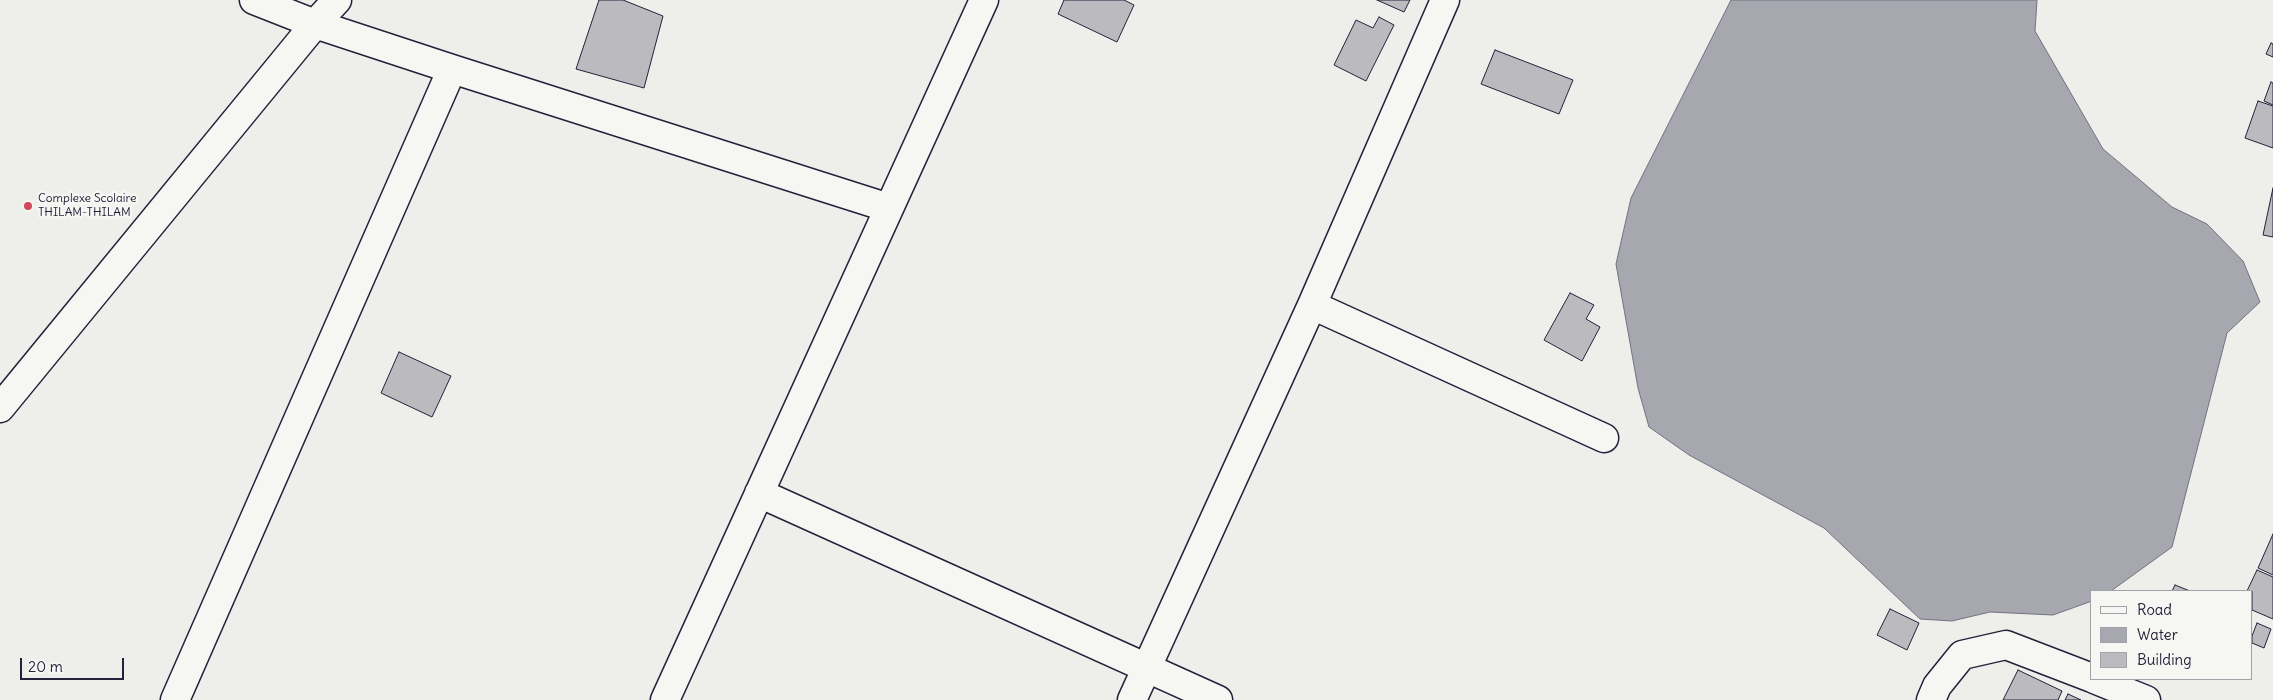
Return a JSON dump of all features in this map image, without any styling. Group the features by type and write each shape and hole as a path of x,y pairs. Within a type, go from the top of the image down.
{"street":[{"path":"254,0 315,24 452,69 889,208"},
{"path":"0,408 315,24 337,0"},
{"path":"665,700 984,0"},
{"path":"1132,700 1312,306 1445,0"},
{"path":"175,700 452,69"},
{"path":"1312,306 1604,438"},
{"path":"759,493 1218,700"},
{"path":"1931,700 1937,686 1962,655 2006,645 2090,677"},
{"path":"2098,680 2146,700"}],"water":[{"path":"1731,0 2037,0 2035,31 2103,149 2172,207 2207,224 2243,261 2260,302 2227,333 2172,547 2112,590 2090,590 2090,602 2053,615 1990,612 1952,621 1920,619 1824,528 1689,455 1649,427 1638,388 1616,264 1631,198"}],"building":[{"path":"599,0 623,0 663,16 644,88 576,69"},
{"path":"1064,0 1124,0 1134,5 1117,42 1058,14"},
{"path":"1377,0 1410,0 1404,12"},
{"path":"1379,17 1394,25 1366,81 1334,65 1356,20 1373,28"},
{"path":"2271,43 2273,44 2273,57 2266,54"},
{"path":"1495,50 1573,80 1559,114 1481,84"},
{"path":"2271,82 2273,83 2273,105 2264,101"},
{"path":"2258,101 2273,106 2273,148 2245,138"},
{"path":"2273,188 2273,237 2263,235"},
{"path":"1570,293 1594,305 1586,319 1600,327 1582,361 1544,340"},
{"path":"399,352 451,376 432,417 381,393"},
{"path":"2273,534 2273,575 2258,568"},
{"path":"2257,570 2273,577 2273,619 2253,610 2253,590 2247,590"},
{"path":"2175,585 2188,590 2172,590"},
{"path":"1890,609 1919,623 1907,650 1877,635"},
{"path":"2257,623 2271,629 2264,648 2253,643 2253,633"},
{"path":"2018,670 2062,691 2058,700 2003,700"},
{"path":"2068,694 2081,700 2065,700"}],"place":[{"name":"Complexe Scolaire THILAM-THILAM","path":"28,206"}]}
